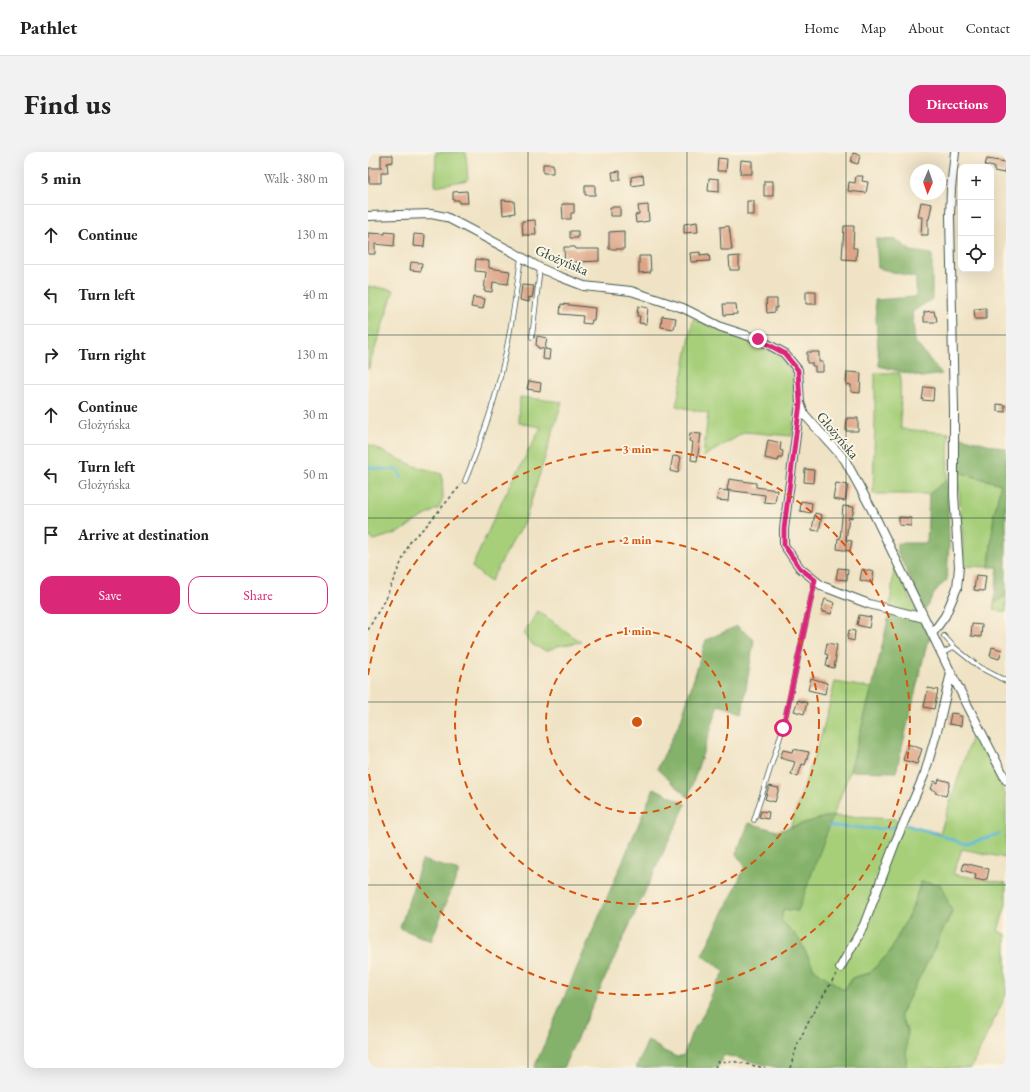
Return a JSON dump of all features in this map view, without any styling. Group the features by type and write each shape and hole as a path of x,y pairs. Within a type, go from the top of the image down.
{"street":[{"path":"932,634 945,616 957,588 959,567 954,496 954,410 950,216 955,152"},
{"name":"Głożyńska","path":"368,216 431,214 446,217 521,256 540,268 558,276 584,286 631,291 683,308 721,327 758,339 784,353 798,370 800,403 804,414 846,460 871,508 941,654 1006,780"},
{"path":"800,403 784,529 784,545 800,568 822,586 869,604 924,618"},
{"path":"840,968 864,925 925,773 939,724 951,673"}],"lane":[{"path":"465,481 485,430 498,388 513,314 521,256"},
{"path":"532,338 540,268"},
{"path":"754,820 783,728 815,580"},
{"path":"944,636 954,647 979,667 1006,681"},
{"path":"941,654 954,647"}],"path":[{"path":"368,630 386,597 411,540 426,526 465,481"},
{"path":"790,1068 798,1043 815,1009 840,968"},
{"path":"714,1068 718,1062 732,1061 765,1068"}],"green space":[{"path":"436,152 466,152 468,180 435,186"},
{"path":"876,239 897,240 911,251 932,254 932,299 912,312 915,342 942,374 922,377 879,366 875,300 916,297 916,278 878,268"},
{"path":"368,286 394,290 368,370"},
{"path":"693,319 779,354 792,374 795,405 792,436 745,432 703,457 708,413 676,406"},
{"path":"875,373 900,373 901,429 949,433 947,480 929,494 873,494"},
{"path":"520,397 562,402 526,518 490,582 472,567 501,503 541,427 519,423"},
{"path":"957,436 1006,449 1006,595 994,604 998,567 989,567 994,514 1001,484 958,472"},
{"path":"368,444 415,466 442,474 443,498 439,508 400,532 374,540 368,536"},
{"path":"958,472 1001,484 994,514 989,567 964,566"},
{"path":"947,480 949,543 947,580 937,589 925,610 897,551 897,543 927,543 929,494"},
{"path":"894,567 917,611 912,613 890,607"},
{"path":"1006,595 1006,612 993,610 994,604"},
{"path":"538,611 581,642 558,646 546,651 533,645 523,634"},
{"path":"890,612 921,621 931,639 927,643 896,772 850,771 872,688"},
{"path":"737,626 754,640 742,713 719,705 688,797 657,769 681,720 706,640"},
{"path":"835,682 872,688 850,771 833,816 894,819 906,825 940,833 974,730 1006,796 1006,858 962,849 953,874 1006,883 1006,904 998,931 1006,934 1006,995 971,1068 905,1068 907,1030 900,1015 952,912 921,882 911,911 889,953 870,973 852,978 844,990 814,969 799,939 781,921 783,909 797,911 810,821 790,828 822,733"},
{"path":"654,788 686,804 563,1068 534,1068"},
{"path":"833,816 798,911 783,909 781,920 799,939 814,969 844,990 852,978 870,973 889,953 911,911 921,882 940,884 952,911 900,1015 907,1030 906,1068 779,1068 724,1055 717,1068 636,1068 648,1040 664,1051 677,1057 684,1055 691,1034 703,1015 716,986 725,971 702,955 745,866 736,854 749,823 777,831"},
{"path":"422,860 459,871 431,941 400,928"}],"building":[{"path":"853,153 860,155 858,164 851,162"},
{"path":"381,155 393,155 393,162 387,163 388,173 381,173 381,183 369,183 369,168 381,168"},
{"path":"718,158 727,159 726,171 717,171"},
{"path":"987,159 1006,162 1004,173 994,171 994,164 985,164"},
{"path":"741,160 752,161 752,174 740,174"},
{"path":"543,164 553,164 553,173 543,173"},
{"path":"620,171 620,180 613,180 612,172"},
{"path":"643,175 644,184 632,186 631,177"},
{"path":"856,176 863,176 862,181 868,182 866,193 848,191 849,182 855,183"},
{"path":"709,178 719,179 719,192 708,191"},
{"path":"764,181 773,181 773,196 764,196"},
{"path":"585,185 595,185 595,195 585,195"},
{"path":"467,191 468,203 459,203 459,200 453,200 453,192"},
{"path":"502,200 514,201 515,213 503,215"},
{"path":"747,201 754,201 754,215 747,215"},
{"path":"921,202 932,204 928,219 928,235 921,235 922,217 918,217"},
{"path":"562,204 574,204 574,213 571,213 571,219 563,219"},
{"path":"648,205 649,221 636,223 635,215 639,214 638,206"},
{"path":"610,207 620,207 620,216 610,216"},
{"path":"535,220 536,235 523,235 522,221"},
{"path":"697,222 698,232 684,233 684,224"},
{"path":"729,226 732,250 721,250 720,227"},
{"path":"844,226 854,226 853,248 857,248 856,260 842,259"},
{"path":"570,231 578,231 578,238 570,238"},
{"path":"624,231 624,249 609,249 609,232"},
{"path":"385,232 395,233 394,246 375,244 375,254 368,254 368,233 385,234"},
{"path":"414,234 425,235 424,247 413,246"},
{"path":"564,247 575,247 576,249 599,249 599,261 576,262 576,268 565,269"},
{"path":"700,252 700,255 709,254 710,261 691,262 690,253"},
{"path":"639,256 650,256 651,272 639,273"},
{"path":"739,256 739,270 730,270 729,257"},
{"path":"476,259 489,261 489,268 510,271 508,284 493,282 492,292 484,291 486,272 475,271"},
{"path":"411,262 422,263 421,271 410,270"},
{"path":"522,285 534,286 532,298 529,297 529,302 520,300"},
{"path":"806,291 816,291 816,304 806,304"},
{"path":"473,297 485,299 483,309 471,307"},
{"path":"766,299 777,299 777,308 775,308 775,312 767,313"},
{"path":"561,304 595,308 594,320 592,320 591,324 582,323 583,316 560,314"},
{"path":"723,304 736,304 737,314 724,315"},
{"path":"638,306 648,308 646,324 639,323 640,316 637,316"},
{"path":"986,308 986,319 975,319 974,309"},
{"path":"934,311 937,322 924,322 924,312"},
{"path":"662,316 676,318 674,329 661,327"},
{"path":"537,336 547,338 545,349 550,350 549,360 543,359 544,349 538,348 536,345"},
{"path":"807,352 819,352 819,362 823,362 823,372 815,372 815,366 812,366 812,363 807,363"},
{"path":"847,372 861,373 860,393 851,392 851,385 846,384"},
{"path":"529,381 541,383 540,391 527,389"},
{"path":"924,387 934,388 933,401 922,400"},
{"path":"997,404 1005,405 1005,412 997,411"},
{"path":"847,418 858,418 858,431 846,431"},
{"path":"690,433 701,434 697,461 691,460 693,442 689,441"},
{"path":"768,440 781,443 780,450 783,451 782,458 779,458 778,461 765,458"},
{"path":"673,456 681,457 678,473 670,471"},
{"path":"805,469 814,470 813,483 804,482"},
{"path":"729,479 756,483 756,487 777,490 775,503 764,502 765,495 727,490"},
{"path":"836,483 848,485 845,501 833,499"},
{"path":"719,490 729,491 728,501 717,500"},
{"path":"801,501 812,503 811,513 800,511"},
{"path":"843,506 854,507 852,518 849,517 846,540 852,541 850,551 837,549 838,538 840,539"},
{"path":"815,513 822,515 819,531 812,530"},
{"path":"899,517 911,518 911,526 899,525"},
{"path":"838,568 848,569 847,580 836,579"},
{"path":"862,569 874,572 872,583 860,580"},
{"path":"976,575 986,576 984,591 974,590"},
{"path":"825,599 835,603 831,614 821,611"},
{"path":"859,615 871,617 869,628 857,625"},
{"path":"972,624 982,625 981,637 971,636"},
{"path":"849,630 855,631 854,641 847,639"},
{"path":"827,643 837,645 834,668 826,666 828,655 825,654"},
{"path":"992,647 1002,650 999,659 990,656"},
{"path":"811,678 827,683 825,694 808,690"},
{"path":"928,688 938,690 934,709 924,707"},
{"path":"798,700 807,703 804,714 794,711"},
{"path":"951,713 962,716 961,726 949,724"},
{"path":"908,744 922,749 917,764 903,760"},
{"path":"793,749 809,752 805,765 802,764 798,777 791,774 795,762 780,758 783,750 792,752"},
{"path":"939,779 950,782 946,796 935,793 936,791 931,789 934,781 938,783"},
{"path":"769,786 779,788 775,802 765,799"},
{"path":"761,811 769,812 768,819 759,817"},
{"path":"964,863 989,869 987,879 984,881 975,879 976,874 962,870"}],"waterway":[{"path":"368,465 371,468 398,470 402,478"},
{"path":"906,825 965,844 1000,834"},
{"path":"830,826 879,829 900,826"}],"route":[{"path":"758,339 784,353 798,370 800,403 784,529 784,545 800,568 815,580 783,728"}]}
